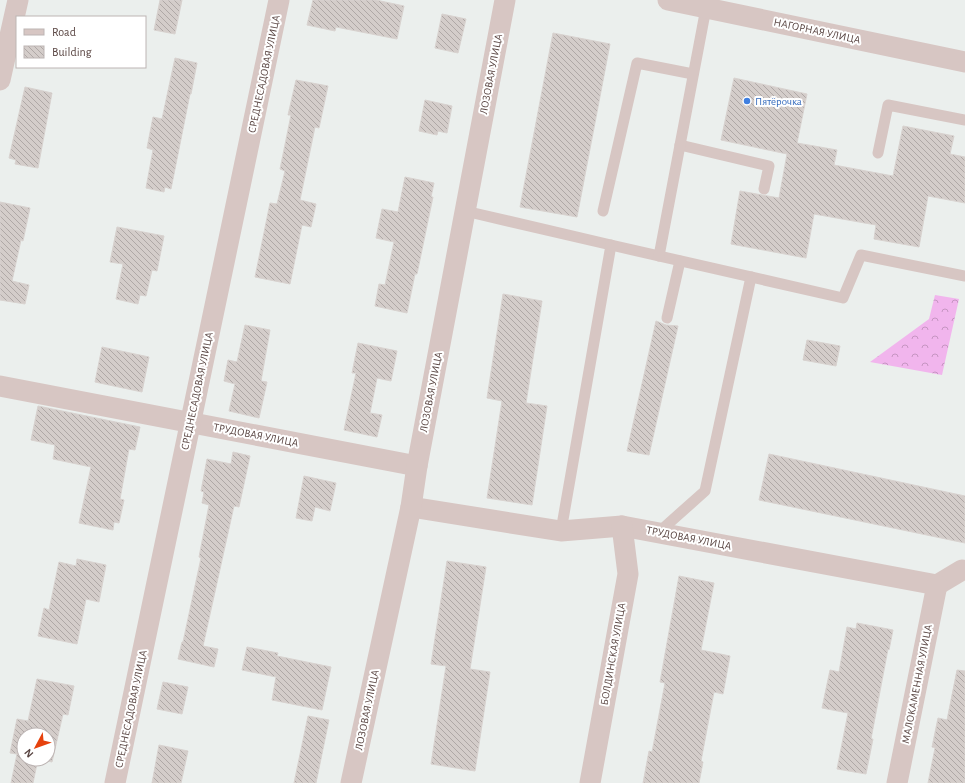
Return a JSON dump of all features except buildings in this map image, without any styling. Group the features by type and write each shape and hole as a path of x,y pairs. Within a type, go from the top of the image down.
{"street":[{"path":"0,80 18,0"},
{"name":"СРЕДНЕСАДОВАЯ УЛИЦА","path":"115,783 279,0"},
{"name":"ЛОЗОВАЯ УЛИЦА","path":"351,783 411,507 417,466 505,0"},
{"name":"НАГОРНАЯ УЛИЦА","path":"668,0 965,62"},
{"name":"ТРУДОВАЯ УЛИЦА","path":"0,386 417,466"},
{"name":"ТРУДОВАЯ УЛИЦА","path":"411,507 561,531 622,526 937,585"},
{"name":"БОЛДИНСКАЯ УЛИЦА","path":"590,783 628,574 622,526"},
{"path":"937,585 962,570"},
{"name":"МАЛОКАМЕННАЯ УЛИЦА","path":"897,783 937,585"}],"lane":[{"path":"659,256 706,8"},
{"path":"603,211 636,63 693,74"},
{"path":"878,153 888,105 965,120"},
{"path":"680,145 769,166 764,188"},
{"path":"465,211 843,298 861,255 965,276"},
{"path":"561,531 611,245"},
{"path":"667,318 680,261"},
{"path":"659,532 705,491 751,277"}],"green space":[{"path":"935,295 959,299 942,375 870,362 929,319"}],"place":[{"name":"Пятёрочка","path":"747,101"}]}
